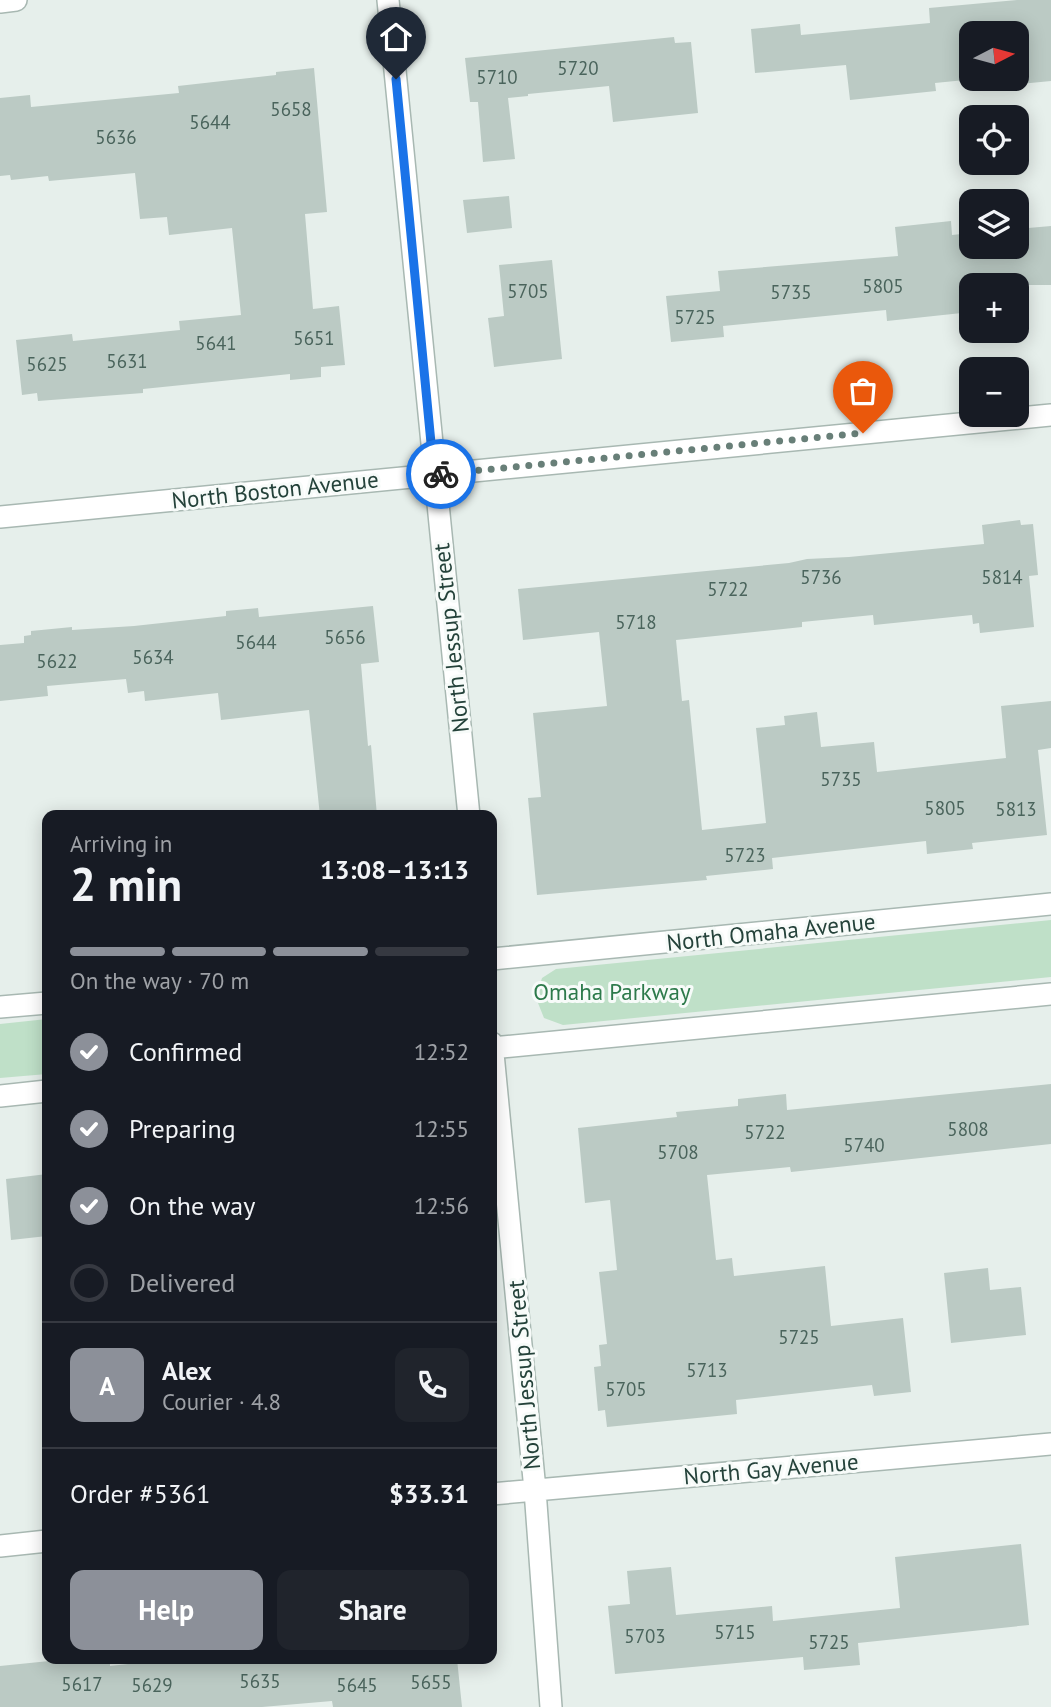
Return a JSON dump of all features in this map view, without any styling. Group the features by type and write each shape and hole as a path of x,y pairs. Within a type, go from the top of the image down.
{"street":[{"path":"0,2 16,0"},
{"name":"North Jessup Street","path":"388,0 468,810"},
{"name":"North Boston Avenue","path":"0,517 1051,415"},
{"name":"North Omaha Avenue","path":"497,959 1051,904"},
{"path":"497,1046 1051,994"},
{"path":"0,1007 42,1003"},
{"path":"0,1096 42,1092"},
{"name":"North Jessup Street","path":"497,1098 535,1490 551,1707"},
{"name":"North Gay Avenue","path":"497,1494 1051,1444"},
{"path":"0,1546 42,1542"}],"green space":[{"name":"Omaha Parkway","path":"1051,920 1051,977 563,1025 544,1018 536,998 542,978 556,969"},
{"path":"42,1020 42,1074 0,1078 0,1024"}],"building":[{"path":"1017,0 1051,0 1051,81 1029,83 1029,21 959,21 959,81 935,83 936,91 850,100 846,65 755,73 751,29 800,24 801,35 930,23 929,8"},
{"path":"674,37 675,43 691,42 698,113 613,122 609,86 508,98 515,159 483,162 478,102 470,102 465,58"},
{"path":"314,68 327,212 305,214 313,309 339,306 345,365 321,367 321,377 290,380 290,374 143,389 143,393 38,401 37,393 22,395 16,340 72,334 73,341 180,330 179,321 241,315 232,228 169,235 167,217 140,219 135,173 49,181 48,176 11,180 10,175 0,176 0,98 30,95 31,107 179,93 178,86"},
{"path":"509,196 512,228 467,233 463,200"},
{"path":"951,221 952,235 959,234 959,259 1029,259 1029,228 1051,226 1051,285 1029,285 1029,273 959,273 959,313 887,321 886,310 723,326 724,337 671,342 666,296 720,291 718,271 898,256 895,227"},
{"path":"552,260 562,359 494,367 488,318 504,316 499,265"},
{"path":"1020,520 1021,525 1033,524 1038,575 1029,576 1034,627 980,633 979,623 973,624 972,615 874,625 873,615 802,622 802,627 676,640 682,701 689,700 702,830 766,823 756,728 785,725 784,716 817,712 821,747 874,742 877,772 1006,758 1001,706 1051,701 1051,748 1038,750 1047,835 972,843 973,849 927,854 926,841 772,858 773,869 706,876 707,880 537,895 528,798 541,797 533,713 607,706 599,632 523,640 518,589 984,544 982,525"},
{"path":"373,606 379,662 361,664 376,810 319,810 309,710 221,720 218,693 145,701 144,691 128,693 126,679 47,686 48,696 0,701 0,645 24,643 24,636 31,635 31,631 134,626 226,616 226,611 258,608 259,617"},
{"path":"1051,1084 1051,1144 791,1172 790,1167 707,1175 716,1260 732,1258 734,1276 825,1266 831,1326 903,1318 911,1392 874,1396 872,1385 736,1400 737,1414 607,1427 605,1410 598,1411 594,1367 601,1366 599,1345 607,1344 599,1272 617,1270 610,1200 585,1203 578,1128 677,1117 676,1112 738,1106 738,1099 786,1094 787,1110"},
{"path":"42,1175 42,1237 11,1240 6,1179"},
{"path":"988,1268 990,1290 1021,1287 1026,1335 951,1343 944,1273"},
{"path":"1021,1544 1029,1625 858,1643 860,1665 804,1670 803,1657 615,1674 608,1606 630,1604 627,1571 671,1567 676,1615 772,1606 773,1621 900,1608 895,1557"},
{"path":"42,1662 42,1664 110,1666 458,1664 462,1707 333,1707 332,1701 262,1707 0,1707 0,1666"}],"way so far":[{"path":"441,474 863,433"}],"route":[{"path":"396,79 434,474 441,474"}]}
